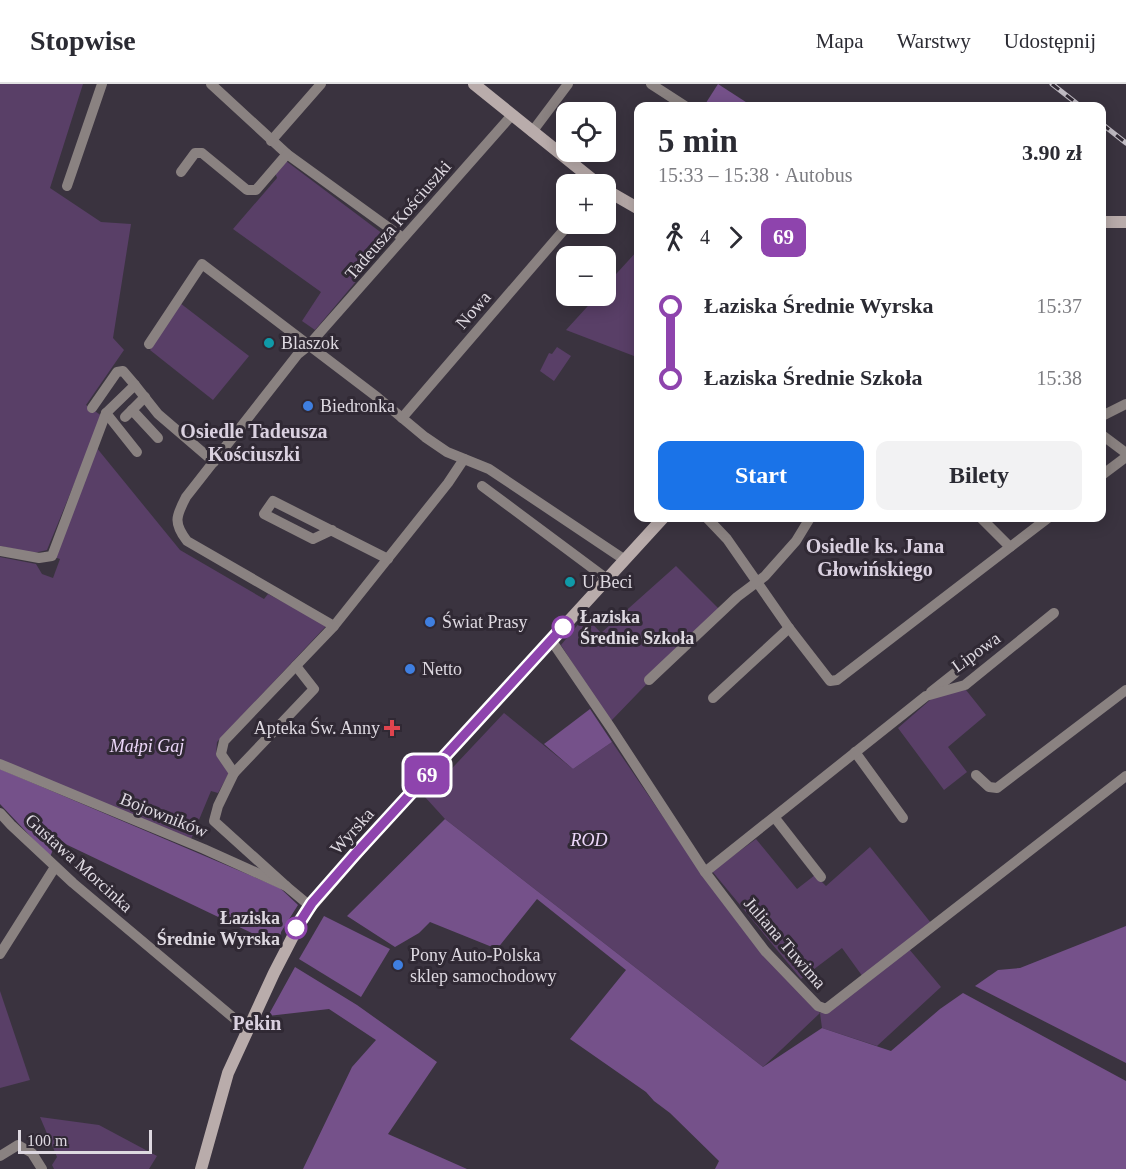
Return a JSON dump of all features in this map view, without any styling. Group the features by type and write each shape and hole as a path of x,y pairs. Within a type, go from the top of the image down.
{"street":[{"path":"67,186 102,84"},
{"path":"211,84 287,154 403,238"},
{"path":"272,141 321,84"},
{"path":"474,84 585,174"},
{"path":"532,132 568,84"},
{"path":"651,84 679,102"},
{"name":"Tadeusza Kościuszki","path":"308,346 512,115"},
{"path":"181,172 195,153 201,153 247,190 256,190 287,154"},
{"path":"616,196 634,206"},
{"path":"1106,222 1126,222"},
{"name":"Nowa","path":"402,418 560,234"},
{"path":"149,344 202,264 447,452 489,469 625,560"},
{"path":"308,346 298,354 186,497 177,513 178,529 188,541 334,626"},
{"path":"92,408 117,372 123,371 158,414 214,462"},
{"path":"0,551 39,558 52,556 106,413 135,385"},
{"path":"146,398 129,414 158,438"},
{"path":"1106,414 1126,404"},
{"path":"106,413 137,452"},
{"path":"1106,438 1126,455 1106,472"},
{"path":"234,773 221,754 224,741 334,626 448,483 464,459"},
{"path":"482,486 607,579"},
{"path":"332,530 313,539 264,514 273,501 332,530 388,559"},
{"name":"Wyrska","path":"201,1169 223,1088 296,928 310,906 659,522"},
{"path":"711,522 727,539 789,628 830,681 837,680 1043,522"},
{"path":"649,680 756,581 765,576 796,541 808,522"},
{"path":"985,522 1010,547"},
{"name":"Lipowa","path":"705,872 926,696 965,685 1053,613"},
{"path":"713,698 789,628"},
{"name":"Juliana Tuwima","path":"551,640 705,872 765,951 818,1006 826,1009 1126,776"},
{"path":"286,886 214,821 218,806 234,773 314,689 296,666"},
{"path":"926,696 955,672"},
{"path":"976,775 989,787 997,788 1126,690"},
{"path":"855,752 903,818"},
{"name":"Bojowników","path":"0,764 204,849 286,886 310,906"},
{"name":"Gustawa Morcinka","path":"0,813 55,867 248,1030"},
{"path":"775,818 820,878"},
{"path":"0,954 55,867"},
{"path":"0,1156 18,1145 32,1153 42,1169"}],"green space":[{"path":"0,84 83,84 50,188 101,222 131,224 113,338 124,350 86,405 102,416 47,550 34,553 0,546"},
{"path":"286,161 391,240 315,330 302,321 321,292 233,229 277,178 275,172"},
{"path":"634,254 634,356 566,330 588,306 616,306 616,274"},
{"path":"180,303 249,356 213,400 150,350"},
{"path":"557,347 571,356 554,381 540,371 549,353 552,354"},
{"name":"Małpi Gaj","path":"96,447 180,550 264,599 268,594 327,625 217,742 216,755 229,773 218,793 211,791 191,839 0,762 0,557 36,564 42,574 53,578 60,559 54,557"},
{"path":"676,566 719,609 610,722 561,645 585,616 601,633"},
{"path":"945,687 966,690 986,715 948,747 967,772 944,790 898,728"},
{"name":"ROD","path":"504,713 573,769 612,742 702,874 820,1013 763,1067 445,819 425,797"},
{"path":"756,839 797,889 815,875 826,886 870,847 931,923 863,977 842,948 801,979 712,871"},
{"path":"909,949 941,987 877,1046 822,1028 820,1013"},
{"path":"0,991 30,1080 0,1088"},
{"path":"40,1117 99,1125 157,1156 149,1169 54,1169 52,1165 57,1157"}],"shaded area":[{"path":"718,84 746,102 707,102"},
{"path":"590,709 612,742 573,769 544,744"},
{"path":"0,769 280,888 298,905 281,932 279,946 57,840 50,857 0,804"},
{"path":"445,819 763,1067 822,1028 891,1051 940,1009 963,993 1126,1081 1126,1169 715,1169 719,1161 670,1113 646,1092 570,1039 626,970 537,899 497,949 430,922 419,933 395,947 347,916"},
{"path":"324,916 390,949 361,997 299,959"},
{"path":"1126,926 1126,1063 975,986 998,970 1020,968"},
{"path":"295,967 357,1005 437,1062 388,1134 467,1169 303,1169 352,1067 376,1040 329,1009 268,1016"}],"railway":[{"path":"1052,84 1075,102"},
{"path":"1106,127 1126,143"}],"bus line":[{"name":"69","path":"296,928 312,903 355,854 563,627"}],"place":[{"name":"Blaszok","path":"269,343"},
{"name":"Biedronka","path":"308,406"},
{"name":"U Beci","path":"570,582"},
{"name":"Świat Prasy","path":"430,622"},
{"name":"Łaziska Średnie Szkoła","path":"563,627"},
{"name":"Netto","path":"410,669"},
{"name":"Apteka Św. Anny","path":"392,728"},
{"name":"Łaziska Średnie Wyrska","path":"296,928"},
{"name":"Pony Auto-Polska sklep samochodowy","path":"398,965"}],"district":[{"name":"Osiedle Tadeusza Kościuszki","path":"254,442"},
{"name":"Osiedle ks. Jana Głowińskiego","path":"875,558"},
{"name":"Pekin","path":"257,1023"}]}
